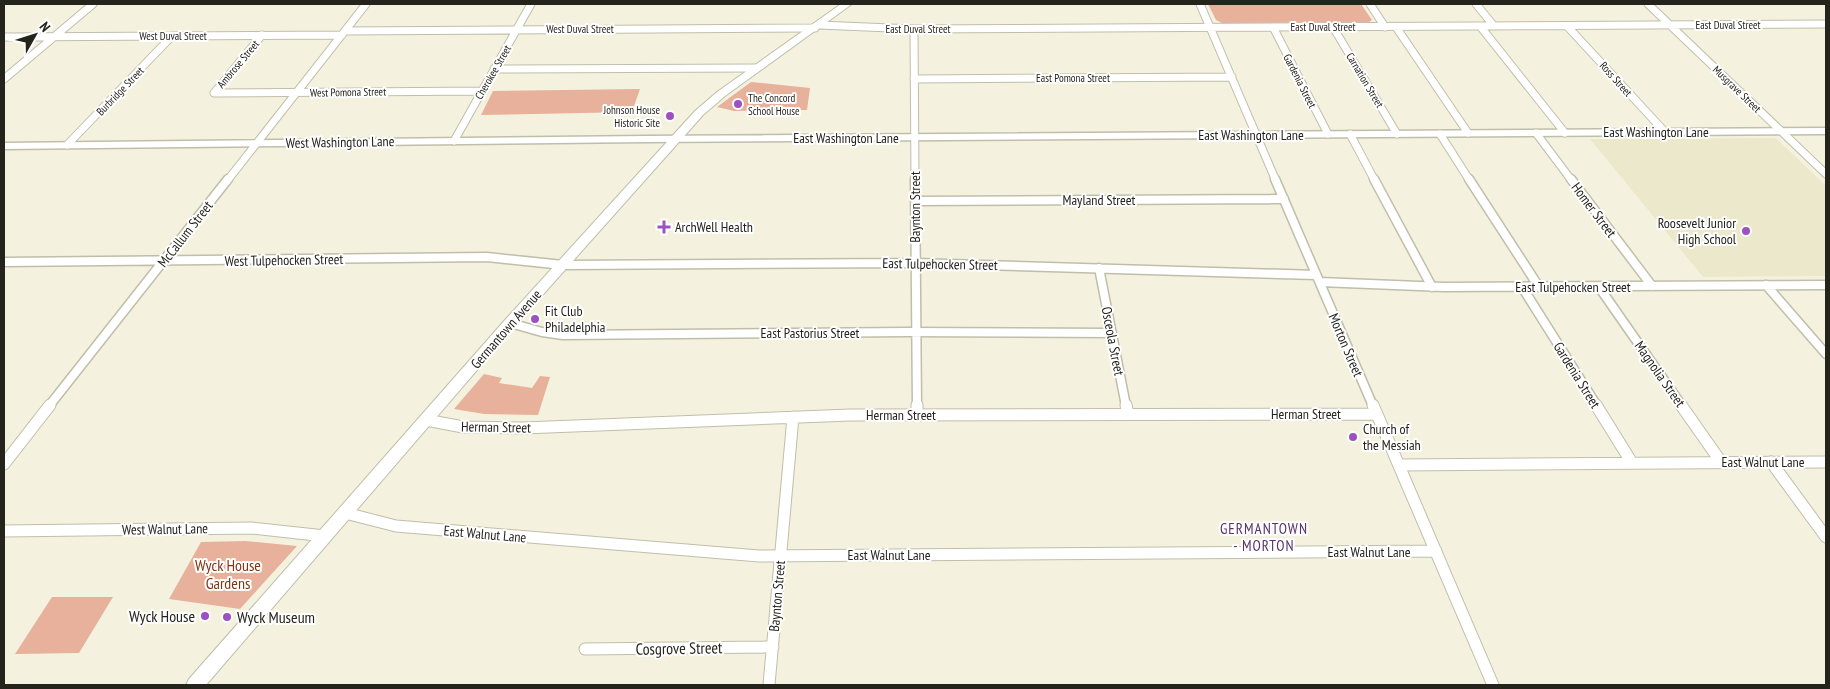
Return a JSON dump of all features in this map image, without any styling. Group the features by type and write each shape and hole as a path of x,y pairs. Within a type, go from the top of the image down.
{"main road":[{"name":"Germantown Avenue","path":"195,685 510,323 710,102 847,4"},
{"name":"East Washington Lane","path":"676,139 1826,131"},
{"name":"West Washington Lane","path":"4,146 676,139"}],"street":[{"path":"4,79 92,4"},
{"name":"McCallum Street","path":"4,464 366,4"},
{"name":"Cherokee Street","path":"454,141 531,4"},
{"name":"Morton Street","path":"1200,4 1493,685"},
{"path":"1370,4 1385,27"},
{"path":"1476,4 1494,26"},
{"name":"Musgrave Street","path":"1648,4 1826,174"},
{"name":"East Duval Street","path":"817,26 914,29 1826,24"},
{"name":"West Duval Street","path":"4,37 817,26"},
{"path":"1480,26 1565,133"},
{"name":"Ross Street","path":"1568,26 1665,132"},
{"name":"Gardenia Street","path":"1273,27 1328,134"},
{"name":"Carnation Street","path":"1333,27 1396,134"},
{"path":"1396,27 1468,134"},
{"name":"Baynton Street","path":"914,29 917,415"},
{"name":"Ambrose Street","path":"214,93 262,35"},
{"name":"Burbridge Street","path":"67,145 172,36"},
{"path":"494,69 757,68"},
{"name":"East Pomona Street","path":"914,80 1232,77"},
{"name":"West Pomona Street","path":"214,93 482,91"},
{"name":"Homer Street","path":"1536,133 1652,286"},
{"path":"1350,134 1432,287"},
{"path":"1440,134 1539,287"},
{"name":"Mayland Street","path":"915,201 1284,199"},
{"name":"West Tulpehocken Street","path":"4,262 487,257 563,265"},
{"name":"East Tulpehocken Street","path":"563,265 915,263 1099,268 1432,287 1826,285"},
{"name":"Osceola Street","path":"1099,268 1128,414"},
{"path":"1766,285 1826,354"},
{"name":"Gardenia Street","path":"1522,287 1632,464"},
{"name":"Magnolia Street","path":"1598,287 1721,462"},
{"name":"East Pastorius Street","path":"510,323 542,332 563,335 1112,333"},
{"name":"Herman Street","path":"426,420 463,427 522,428 793,417 1376,414"},
{"name":"Baynton Street","path":"769,685 793,417"},
{"path":"1771,462 1826,537"},
{"name":"East Walnut Lane","path":"1399,465 1826,462"},
{"name":"East Walnut Lane","path":"345,513 390,525 743,556 1436,551"},
{"name":"West Walnut Lane","path":"4,531 251,528 325,536"},
{"name":"Cosgrove Street","path":"585,649 772,647"}],"shaded area":[{"name":"Roosevelt Junior High School","path":"1776,138 1826,186 1826,276 1703,277 1590,139"}],"green space":[{"path":"1208,4 1361,4 1372,20 1369,22 1222,23 1216,20"},
{"path":"751,82 810,88 807,110 734,111 717,107"},
{"path":"640,89 632,112 481,115 493,91"},
{"path":"484,374 502,378 499,383 532,388 540,376 550,377 538,415 484,414 454,409"},
{"name":"Wyck House Gardens","path":"245,541 297,546 240,609 169,599 201,542"},
{"path":"52,597 113,597 79,653 15,654"}],"place":[{"name":"The Concord School House","path":"738,104"},
{"name":"Johnson House Historic Site","path":"670,116"},
{"name":"ArchWell Health","path":"664,227"},
{"name":"Roosevelt Junior High School","path":"1746,231"},
{"name":"Fit Club Philadelphia","path":"535,319"},
{"name":"Church of the Messiah","path":"1353,437"},
{"name":"Wyck House","path":"205,616"},
{"name":"Wyck Museum","path":"227,617"}],"district":[{"name":"GERMANTOWN - MORTON","path":"1264,536"}]}
